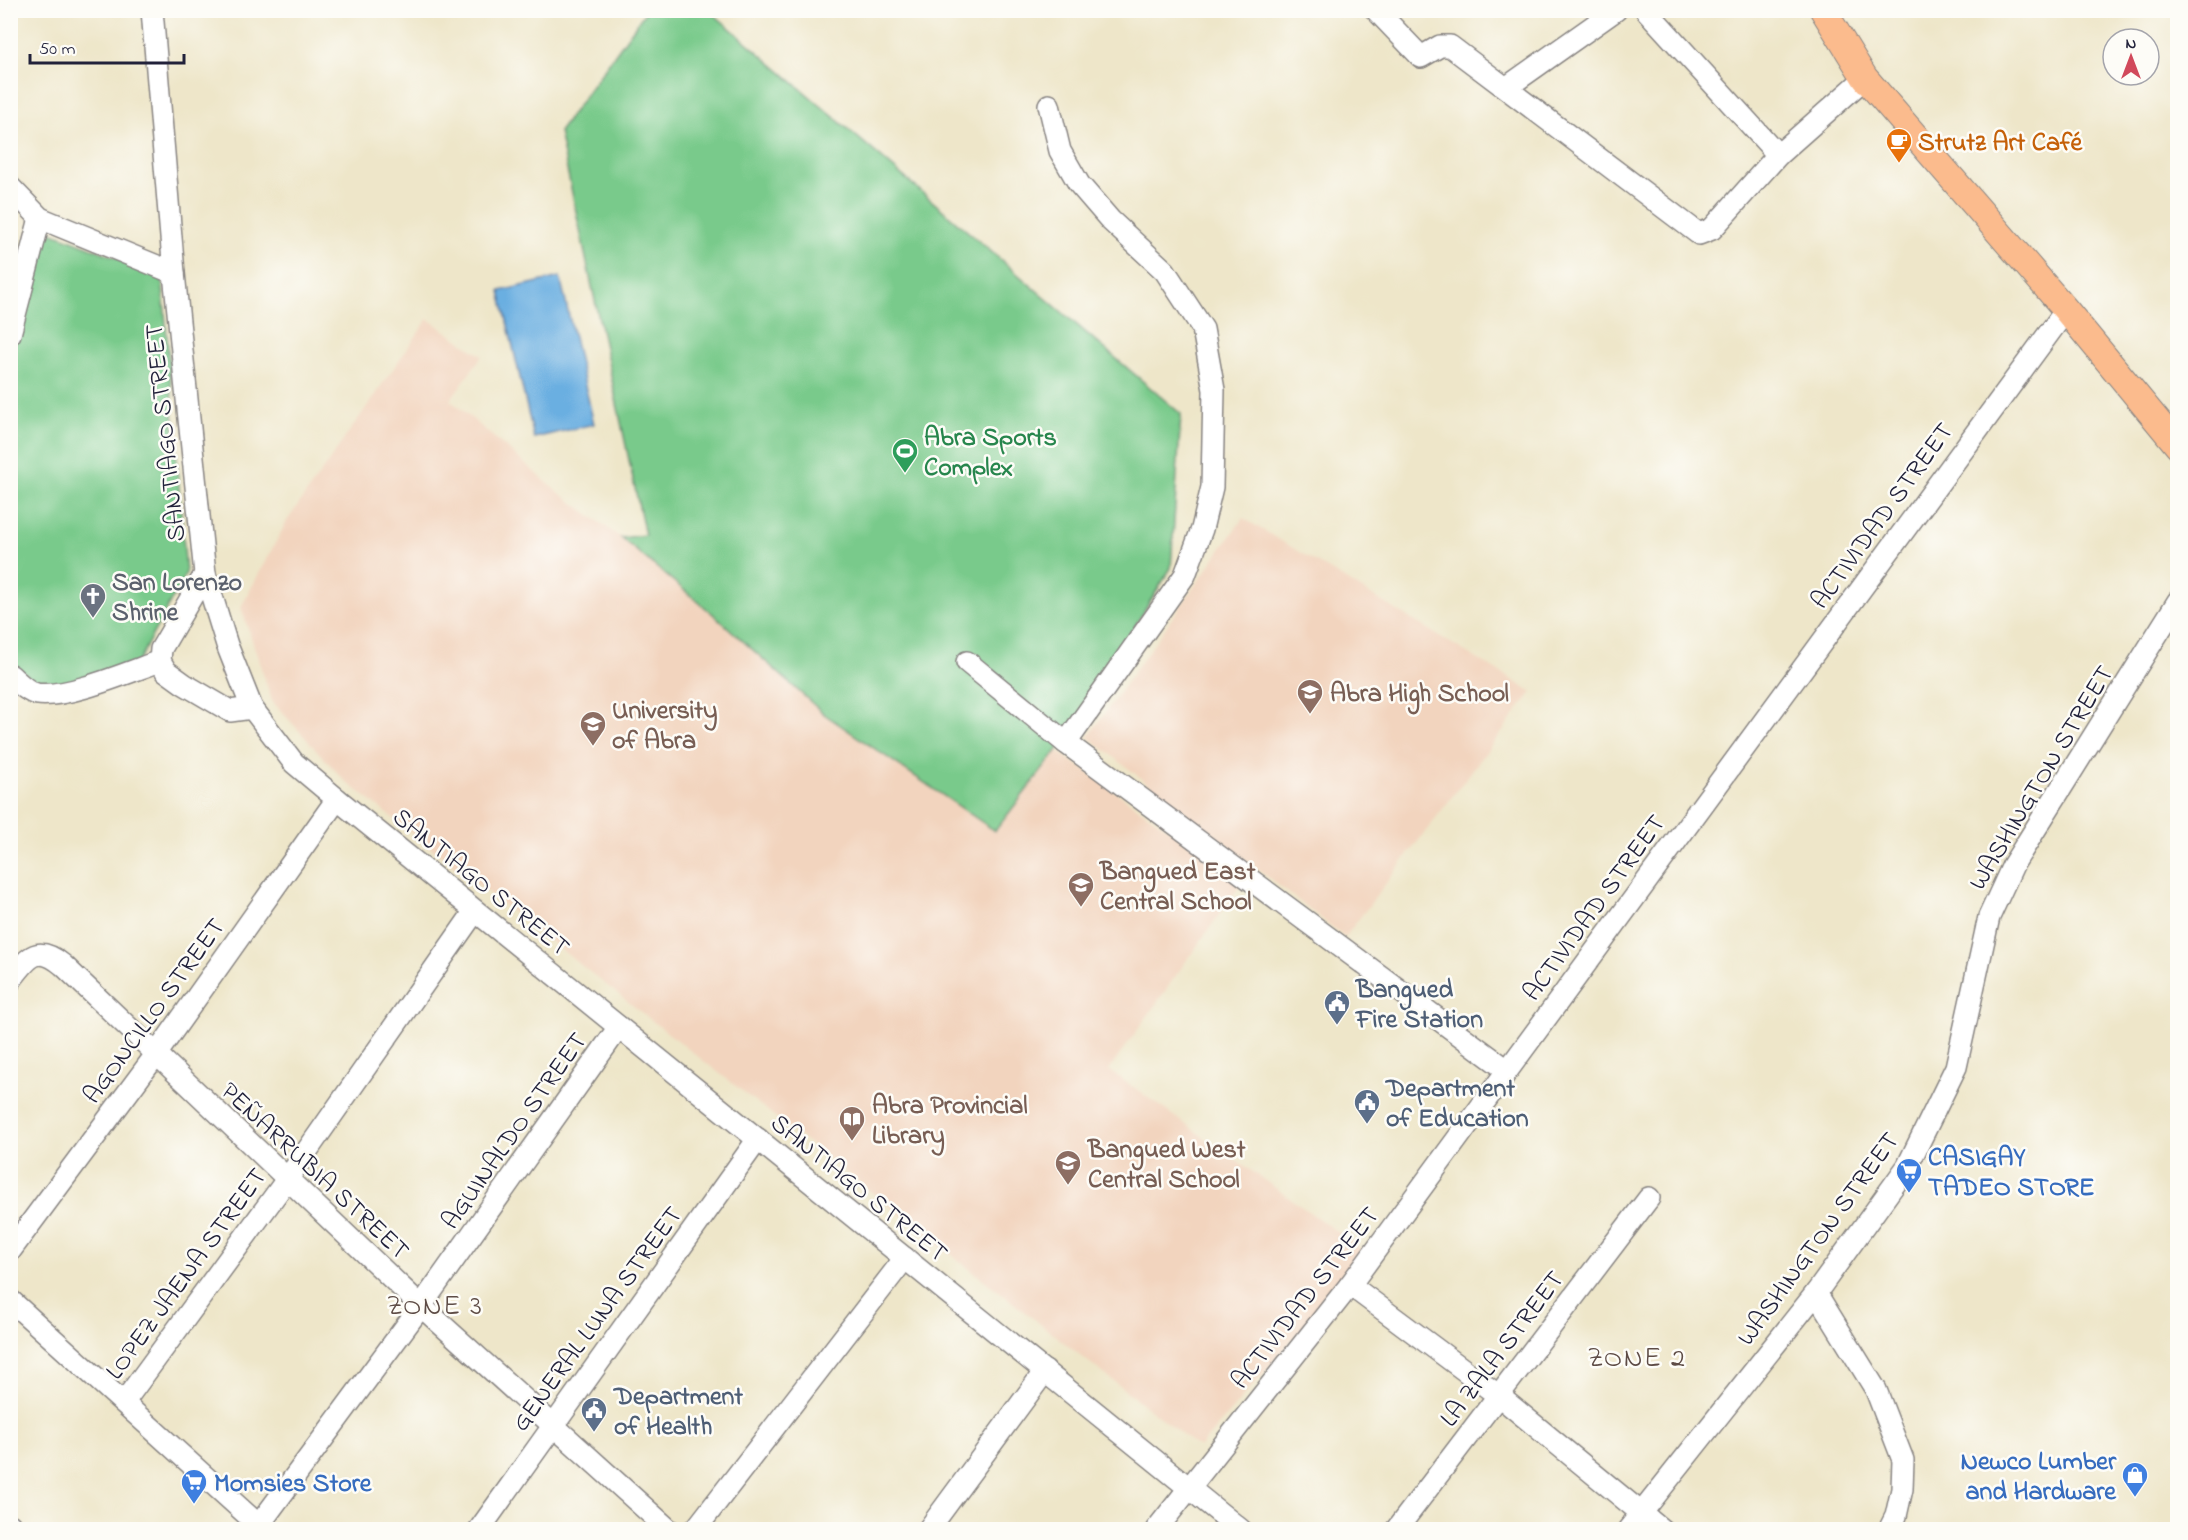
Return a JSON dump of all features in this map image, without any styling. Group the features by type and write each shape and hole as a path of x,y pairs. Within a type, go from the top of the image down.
{"main road":[{"path":"1823,10 1865,78 2066,310 2178,446"}],"street":[{"name":"SANTIAGO STREET","path":"152,10 174,273 205,574 227,645 252,708 294,763 337,799 1241,1530"},
{"path":"1376,10 1417,54 1423,56 1440,46 1450,46 1699,234 1712,229 1778,155 1865,78"},
{"path":"1507,87 1616,10"},
{"path":"1646,10 1778,155"},
{"path":"1049,105 1060,151 1079,184 1111,221 1165,271 1203,329 1214,390 1212,487 1202,529 1185,575 1066,743"},
{"path":"10,187 40,218 174,273"},
{"path":"10,334 40,218"},
{"name":"ACTIVIDAD STREET","path":"1156,1530 1350,1285 2066,310"},
{"path":"205,574 161,648 160,661 166,671 184,684 230,711 252,708"},
{"name":"WASHINGTON STREET","path":"1628,1530 1815,1293 1908,1167 1956,1067 1989,917 2013,865 2178,601"},
{"path":"10,675 30,692 48,694 86,687 160,661"},
{"path":"967,662 1066,743 1507,1070"},
{"name":"AGONCILLO STREET","path":"10,1251 155,1056 337,799"},
{"name":"LOPEZ JAENA STREET","path":"123,1402 288,1179 475,911"},
{"name":"PEÑARRUBIA STREET","path":"10,981 34,954 51,956 63,965 155,1056 421,1306 669,1530"},
{"name":"AGUINALDO STREET","path":"261,1527 619,1027"},
{"name":"GENERAL LUNA STREET","path":"479,1530 758,1139"},
{"name":"LA ZALA STREET","path":"1396,1530 1649,1198"},
{"path":"695,1530 905,1258"},
{"path":"1350,1285 1499,1396 1662,1530"},
{"path":"1815,1293 1876,1389 1903,1460 1902,1489 1896,1516 1889,1530"},
{"path":"10,1300 261,1527"},
{"path":"928,1530 1045,1371"},
{"path":"10,1525 14,1530"}],"shaded area":[{"path":"428,319 482,356 450,400 557,491 621,538 713,614 824,714 995,831 1057,751 1243,881 1109,1070 1367,1253 1199,1448 344,780 272,701 241,607 287,521"},
{"name":"Abra High School","path":"1243,518 1532,692 1345,937 1088,737"}],"green space":[{"name":"Abra Sports Complex","path":"646,11 710,11 1181,414 1171,568 1057,751 995,831 824,714 713,614 621,538 645,535 559,132"},
{"path":"43,229 162,275 186,573 135,667 44,691 11,661 11,358"}],"water":[{"path":"560,277 594,424 534,438 500,291"}],"place":[{"name":"Strutz Art Café","path":"1899,164"},
{"name":"Abra Sports Complex","path":"905,474"},
{"name":"San Lorenzo Shrine","path":"93,619"},
{"name":"Abra High School","path":"1310,715"},
{"name":"University of Abra","path":"593,747"},
{"name":"Bangued East Central School","path":"1081,908"},
{"name":"Bangued Fire Station","path":"1337,1026"},
{"name":"Department of Education","path":"1367,1125"},
{"name":"Abra Provincial Library","path":"852,1142"},
{"name":"Bangued West Central School","path":"1068,1186"},
{"name":"CASIGAY TADEO STORE","path":"1909,1194"},
{"name":"Department of Health","path":"594,1433"},
{"name":"Newco Lumber and Hardware","path":"2135,1498"},
{"name":"Momsies Store","path":"194,1505"}],"district":[{"name":"ZONE 3","path":"435,1304"},
{"name":"ZONE 2","path":"1637,1356"}]}
